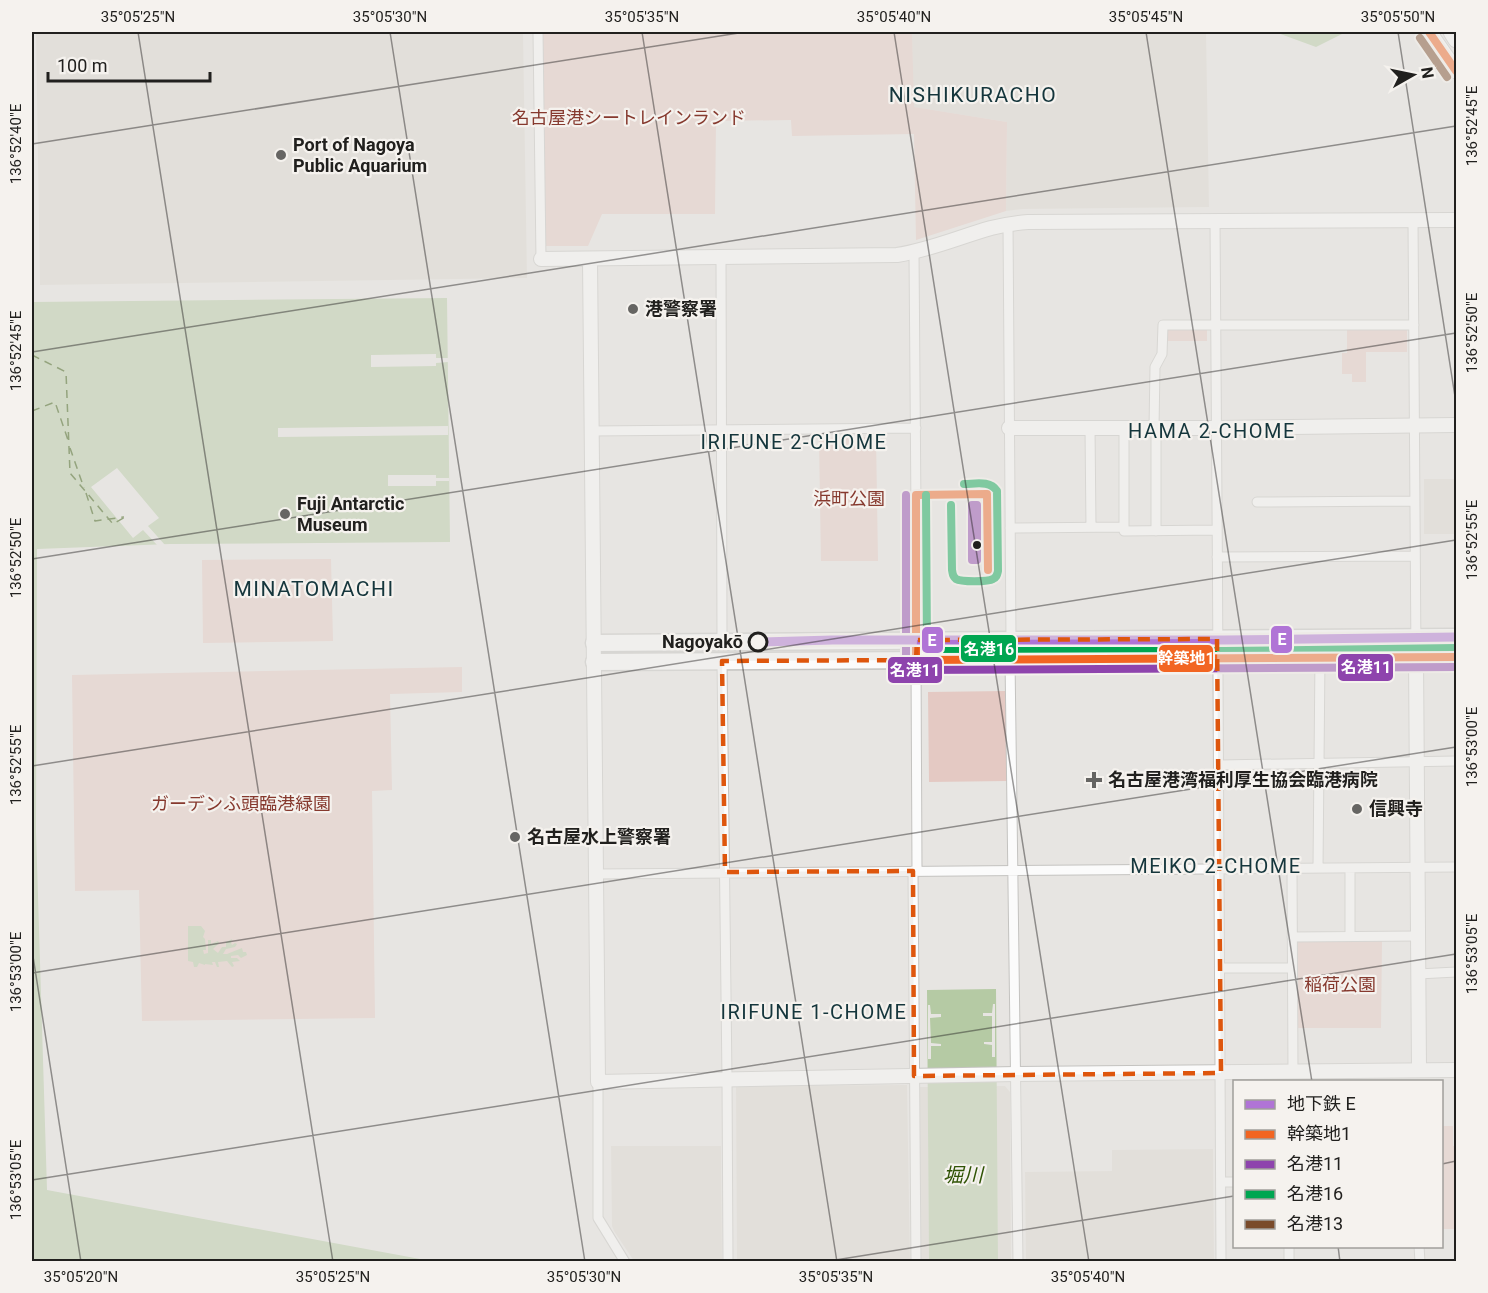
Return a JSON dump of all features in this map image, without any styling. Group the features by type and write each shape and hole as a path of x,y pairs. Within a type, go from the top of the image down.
{"highway":[{"path":"594,643 1456,636"},
{"path":"594,663 1456,657"}],"main road":[{"path":"1429,32 1456,71"},
{"path":"1451,32 1456,40"}],"street":[{"path":"538,32 540,259 897,255 914,253 992,228 1028,222 1456,220"},
{"path":"1413,220 1419,1076"},
{"path":"1215,221 1217,639 1220,765 1221,1262"},
{"path":"1008,224 1011,640"},
{"path":"914,253 917,640 915,871 919,1076 916,1262"},
{"path":"721,257 722,641"},
{"path":"591,259 598,1218 625,1262"},
{"path":"1156,531 1155,367 1162,354 1163,325 1414,325"},
{"path":"1010,428 1216,428 1456,424"},
{"path":"592,430 915,428"},
{"path":"1090,428 1091,527"},
{"path":"1124,428 1124,531 1217,530"},
{"path":"1257,502 1415,501"},
{"path":"1010,528 1124,527"},
{"path":"1217,557 1415,556"},
{"path":"1318,868 1320,657"},
{"path":"1010,659 1012,870 1010,1075 1018,1262"},
{"path":"722,661 728,1262"},
{"path":"1220,765 1456,761"},
{"path":"596,874 1456,867"},
{"path":"1350,868 1350,936"},
{"path":"1290,1075 1292,869"},
{"path":"1292,937 1418,936"},
{"path":"1221,968 1292,968"},
{"path":"1418,974 1456,972"},
{"path":"598,1082 1221,1073 1419,1076 1456,1070"},
{"path":"1221,1182 1233,1182"}],"highlighted area":[{"path":"1217,639 1221,1073 914,1076 913,871 725,872 722,661 916,660 917,640"}],"shaded area":[{"name":"Port of Nagoya Public Aquarium","path":"36,32 523,32 527,278 40,285"},
{"path":"912,32 1206,32 1209,207 1006,211 1007,122 913,107"},
{"path":"1424,479 1456,479 1456,589 1454,589 1454,534 1424,534"},
{"path":"907,1085 910,1261 737,1261 736,1086"},
{"path":"996,1086 1005,1086 1010,1092 1011,1261 998,1261"},
{"path":"919,1087 928,1087 929,1261 920,1261"},
{"path":"611,1146 721,1146 722,1261 634,1261 612,1226"},
{"path":"1213,1149 1214,1261 1026,1261 1025,1172 1112,1171 1112,1150"}],"green space":[{"name":"名古屋港シートレインランド","path":"912,32 914,107 1007,122 1006,211 916,240 914,134 792,136 791,120 716,121 715,214 602,214 588,246 544,246 541,34"},
{"path":"1207,328 1207,341 1165,341 1167,329"},
{"path":"1347,328 1407,328 1407,352 1366,352 1366,382 1352,382 1352,374 1342,374 1342,353 1347,353"},
{"name":"浜町公園","path":"876,437 878,561 821,561 819,438"},
{"path":"331,559 333,641 203,643 202,560"},
{"name":"ガーデンふ頭臨港緑園","path":"462,667 462,692 390,694 392,790 372,791 375,1018 142,1021 139,890 75,891 72,675"},
{"path":"1006,691 1007,781 929,782 928,692"},
{"name":"稲荷公園","path":"1298,941 1382,941 1381,1028 1297,1028"},
{"path":"1443,1126 1453,1126 1453,1146 1456,1146 1456,1229 1443,1229"}],"water":[{"path":"1275,32 1346,32 1316,47"},
{"path":"32,240 33,302 447,298 450,542 170,544 37,549 36,831 47,1190 431,1261 32,1261"},
{"path":"188,926 201,926 205,931 203,937 206,950 203,950 204,954 208,953 208,940 211,940 211,944 218,941 219,943 213,949 218,953 222,947 226,947 226,942 232,939 232,945 237,944 235,947 226,949 223,954 242,948 247,955 241,958 238,955 231,956 240,961 232,962 234,966 232,967 227,961 218,962 219,967 212,962 213,965 199,963 197,967 194,967 193,962 188,961"},
{"name":"堀川","path":"996,989 998,1261 929,1261 927,990"}],"pier":[{"path":"436,354 436,358 448,358 448,362 436,363 436,366 371,367 371,355"},
{"path":"448,426 448,435 278,437 278,428"},
{"path":"117,468 159,518 148,526 165,545 158,546 143,530 133,538 91,487"},
{"path":"388,475 436,475 436,478 449,478 449,481 436,481 436,486 388,486"},
{"path":"993,1004 995,1004 995,1057 992,1057 992,1045 984,1044 984,1042 992,1042 992,1016 983,1016 983,1013 992,1013"},
{"path":"928,1005 930,1005 931,1014 941,1014 941,1017 930,1018 931,1043 941,1044 941,1046 931,1046 931,1059 928,1059"}],"ferry route":[{"path":"32,355 66,372 70,473 113,524 127,516"},
{"path":"32,411 55,402 68,440"},
{"path":"70,448 84,488"},
{"path":"86,493 95,521 124,517"}],"metro line":[{"name":"E","path":"758,642 1456,637"}],"transit line":[{"name":"幹築地1","path":"1429,32 1456,71"},
{"name":"名港13","path":"1420,38 1447,77"},
{"name":"名港16","path":"951,505 954,577 969,581 986,581 994,578 998,571 997,491 986,484 964,484"},
{"name":"幹築地1","path":"916,495 987,494 988,570"},
{"name":"名港11","path":"906,495 906,660 907,666 913,670 1456,667"},
{"name":"幹築地1","path":"916,495 916,660"},
{"name":"名港16","path":"926,495 927,649 1456,647"},
{"name":"名港11","path":"972,505 977,505 977,560 972,560 972,505"},
{"name":"幹築地1","path":"916,660 1456,657"}],"place":[{"name":"Port of Nagoya Public Aquarium","path":"281,155"},
{"name":"港警察署","path":"633,309"},
{"name":"Fuji Antarctic Museum","path":"285,514"},
{"name":"Nagoyakō","path":"758,642"},
{"name":"名古屋港湾福利厚生協会臨港病院","path":"1094,780"},
{"name":"信興寺","path":"1357,809"},
{"name":"名古屋水上警察署","path":"515,837"}],"district":[{"name":"NISHIKURACHO","path":"973,95"},
{"name":"HAMA 2-CHOME","path":"1212,431"},
{"name":"IRIFUNE 2-CHOME","path":"794,442"},
{"name":"MINATOMACHI","path":"314,589"},
{"name":"MEIKO 2-CHOME","path":"1216,866"},
{"name":"IRIFUNE 1-CHOME","path":"814,1012"}]}
